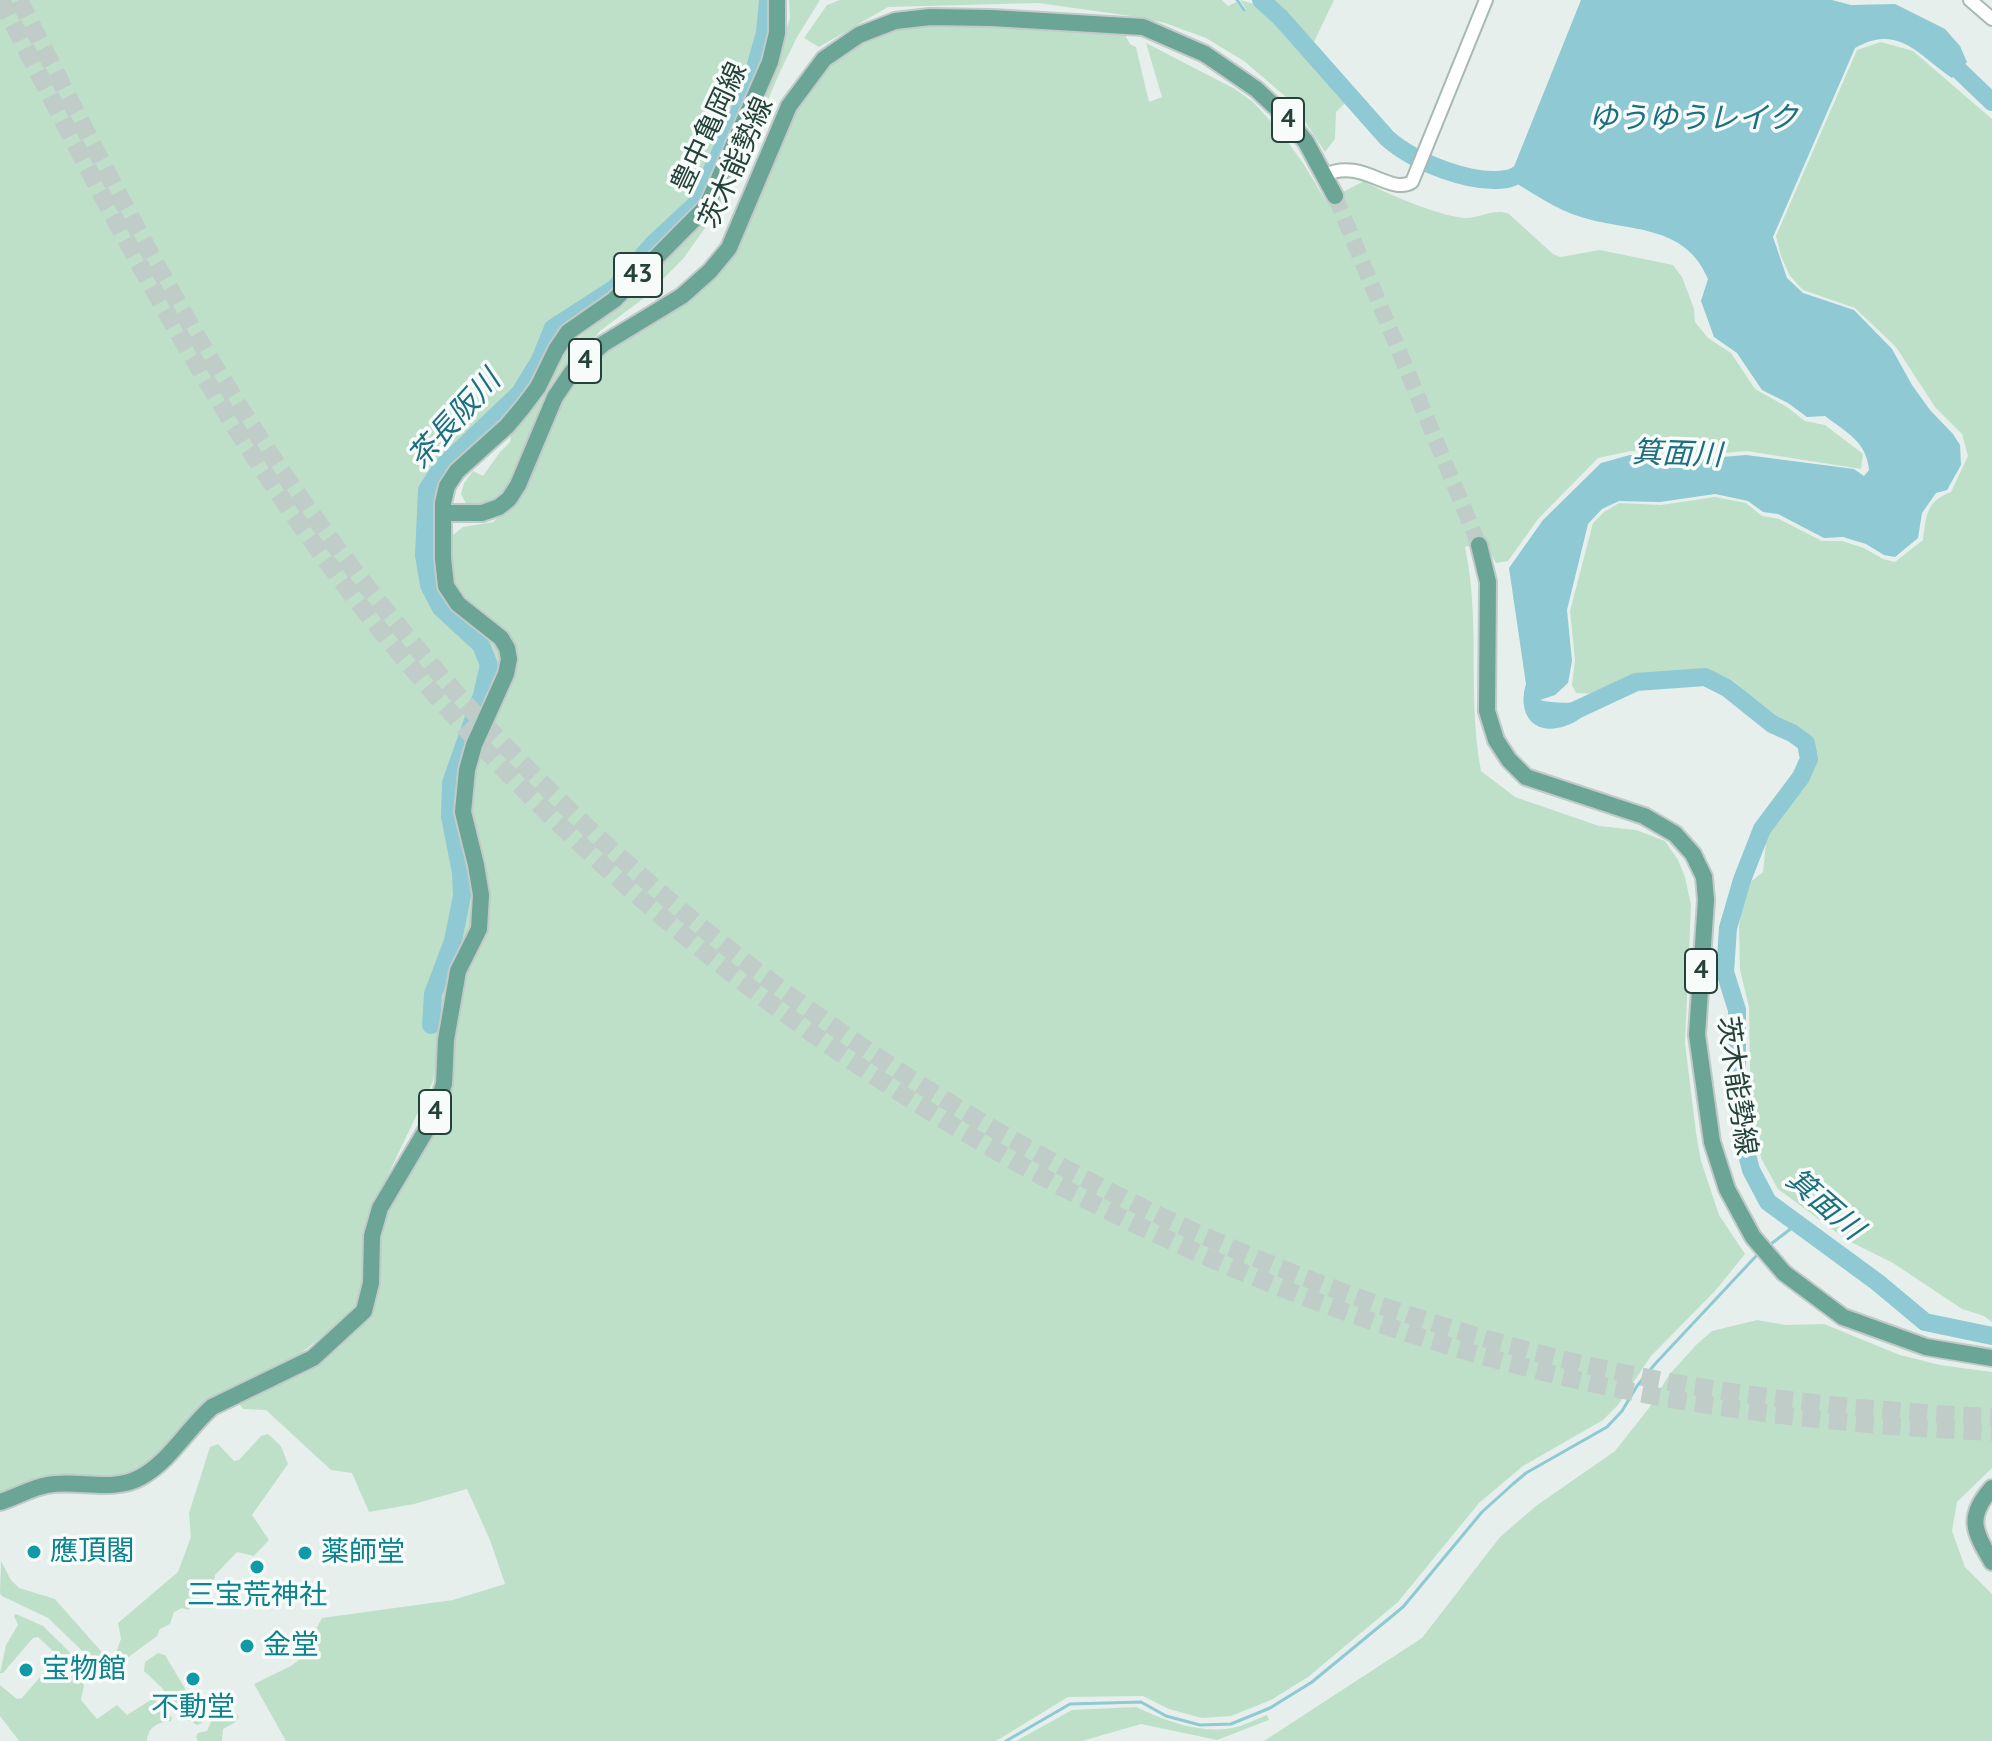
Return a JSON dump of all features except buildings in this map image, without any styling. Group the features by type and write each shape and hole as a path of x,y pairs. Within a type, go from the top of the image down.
{"main road":[{"name":"豊中亀岡線","path":"443,513 445,489 453,475 507,426 523,407 538,387 568,332 614,300 707,206 770,62 778,27 777,0"},
{"name":"茨木能勢線","path":"443,513 482,513 499,507 509,499 518,485 555,397 572,372 603,344 682,296 710,271 729,248 789,106 824,59 859,35 895,21 930,17 1143,27 1222,64 1243,78 1286,117 1306,142 1335,196"},
{"name":"4","path":"0,1502 47,1485 124,1484 138,1479 167,1457 212,1407 313,1358 364,1311 371,1283 372,1236 380,1208 431,1122 444,1084 446,1040 458,971 479,929 481,895 463,812 467,770 474,745 508,667 508,650 501,638 458,604 446,586 443,513"},
{"name":"茨木能勢線","path":"1479,545 1488,582 1487,711 1496,740 1509,760 1526,777 1644,816 1665,828 1675,834 1693,854 1704,877 1706,900 1697,1035 1699,1051 1712,1142 1727,1189 1753,1237 1784,1273 1843,1317 1926,1347 1992,1358"},
{"path":"1992,1488 1976,1510 1974,1522 1992,1562"}],"street":[{"path":"1324,173 1352,169 1405,186 1412,182 1486,0"},
{"path":"1970,0 1992,19"}],"green space":[{"path":"0,0 769,0 768,46 755,83 706,188 554,337 535,381 505,418 452,464 436,486 432,571 436,589 452,608 500,646 502,665 445,816 465,869 470,893 471,925 450,967 433,1081 374,1204 363,1237 363,1284 358,1304 347,1317 292,1360 208,1401 147,1467 121,1478 44,1478 0,1492"},
{"path":"789,0 820,0 779,74 725,200 683,259 644,298 600,331 561,378 511,480 502,492 487,503 467,505 461,494 464,483 473,471 483,476 510,442 512,428 562,352 634,290 722,195 772,71 790,18"},
{"path":"840,0 1222,0 1228,6 1236,2 1243,11 1246,9 1240,0 1254,4 1270,15 1345,103 1336,112 1335,139 1325,152 1292,102 1244,61 1206,38 1138,17 1038,3 888,7 819,47 804,38 827,5"},
{"path":"1271,0 1334,0 1313,44"},
{"path":"930,25 1124,33 1130,44 1136,47 1149,102 1162,97 1146,43 1235,89 1253,102 1280,131 1326,201 1364,181 1413,204 1455,217 1471,218 1498,212 1509,214 1560,257 1600,250 1673,265 1682,277 1694,309 1695,322 1708,338 1731,353 1755,389 1805,421 1825,425 1863,454 1861,469 1747,451 1700,455 1631,451 1598,458 1538,519 1508,561 1496,563 1484,541 1465,547 1472,603 1475,715 1481,771 1515,797 1599,826 1636,830 1665,841 1685,877 1691,905 1685,1043 1696,1133 1701,1161 1719,1215 1745,1254 1715,1291 1651,1356 1618,1405 1603,1420 1523,1466 1479,1503 1398,1602 1308,1677 1271,1700 1231,1716 1202,1718 1169,1709 1143,1696 1068,1697 996,1741 286,1741 254,1684 300,1659 322,1618 453,1600 505,1584 490,1540 467,1489 414,1504 369,1512 352,1473 331,1470 266,1410 243,1409 238,1402 303,1374 370,1314 377,1234 386,1210 409,1176 435,1125 462,971 479,945 468,810 471,771 513,663 459,596 452,578 453,535 463,527 493,522 512,505 576,374 605,350 715,276 794,108 829,64 860,43 897,30"},
{"path":"1881,42 1913,51 1992,119 1992,1322 1962,1309 1893,1263 1847,1240 1778,1189 1762,1160 1751,1126 1749,1007 1740,970 1742,899 1748,884 1763,872 1767,833 1808,779 1815,761 1811,739 1773,719 1734,681 1707,672 1634,678 1595,694 1576,693 1572,685 1575,660 1570,611 1593,523 1619,503 1661,505 1715,497 1746,503 1762,516 1779,519 1822,541 1842,541 1895,562 1923,540 1929,510 1936,500 1951,492 1968,456 1962,434 1935,407 1896,347 1855,308 1803,290 1790,276 1776,236 1857,50"},
{"path":"1757,1320 1786,1325 1824,1324 1900,1355 1940,1365 1992,1372 1992,1468 1957,1502 1952,1531 1965,1567 1992,1594 1992,1741 1264,1741 1422,1638 1500,1537 1536,1506 1615,1451 1649,1408 1669,1375 1696,1345 1712,1331"},
{"path":"268,1434 281,1446 288,1464 252,1515 269,1540 254,1556 237,1552 215,1575 213,1586 188,1610 182,1608 174,1612 170,1624 119,1664 114,1658 121,1639 118,1623 178,1572 191,1537 189,1513 210,1447 218,1444 234,1461 239,1460 261,1436"},
{"path":"1,1561 19,1588 55,1599 109,1663 100,1668 48,1618 2,1596"},
{"path":"16,1614 43,1626 93,1678 89,1682 84,1681 38,1637 33,1638 0,1673 6,1645 18,1625"},
{"path":"158,1653 165,1655 202,1717 202,1723 197,1725 185,1718 144,1671 145,1662"},
{"path":"59,1660 84,1685 81,1700 97,1719 117,1705 127,1715 157,1696 171,1721 154,1726 147,1741 19,1741 0,1716 0,1685 17,1699 22,1698 53,1662"},
{"path":"219,1696 239,1717 223,1729 222,1741 198,1741 198,1733 207,1731 213,1717 211,1703"},
{"path":"1136,1707 1195,1728 1236,1727 1267,1715 1269,1720 1217,1740 1141,1724 1082,1741 1016,1741 1072,1710"}],"water":[{"name":"ゆうゆうレイク","path":"1581,0 1832,0 1851,5 1895,4 1945,29 1960,46 1967,62 1952,78 1908,45 1896,41 1870,41 1855,48 1773,237 1787,278 1803,293 1854,310 1892,349 1912,385 1960,445 1961,465 1947,490 1936,493 1922,513 1918,538 1895,557 1843,537 1824,538 1778,514 1763,512 1748,501 1715,494 1660,502 1619,501 1602,509 1588,524 1567,610 1572,661 1568,683 1555,695 1540,700 1567,703 1594,698 1597,705 1570,724 1554,729 1536,725 1526,713 1526,684 1509,568 1543,520 1601,463 1630,455 1699,459 1746,455 1854,469 1864,476 1869,470 1864,452 1848,433 1825,416 1807,417 1762,390 1737,353 1714,337 1701,301 1708,279 1698,261 1685,248 1654,233 1571,214 1509,179"}],"waterway":[{"name":"茶長阪川","path":"431,1025 433,994 453,941 462,896 461,873 450,816 451,783 482,695 489,665 481,645 441,608 429,585 424,555 427,490 442,467 520,393 540,360 553,328 615,288 654,243 696,204 739,113 755,68 765,33 768,0"},
{"path":"1237,0 1244,10"},
{"name":"箕面川","path":"1261,0 1398,147 1444,170 1477,178 1510,178 1529,167"},
{"path":"1942,54 1992,102"},
{"name":"箕面川","path":"1574,711 1636,682 1705,677 1727,688 1772,724 1806,743 1809,759 1801,777 1762,829 1728,928 1725,972 1737,1010 1740,1127 1751,1170 1768,1202 1877,1282 1925,1322 1992,1336"},
{"path":"1767,1247 1797,1224"},
{"path":"1006,1741 1070,1704 1141,1702 1166,1716 1200,1725 1231,1724 1270,1708 1312,1682 1403,1607 1482,1512 1513,1484 1526,1473 1607,1427 1655,1364 1758,1254"}],"tunnel":[{"path":"1,0 114,217 194,359 236,428 328,563 451,712 587,850 734,976 893,1088 1060,1186 1236,1269 1417,1336 1604,1386 1700,1404 1846,1422 1992,1432"},
{"path":"19,0 80,121 210,359 283,473 399,627 528,769 668,899 819,1017 979,1121 1148,1210 1325,1285 1508,1345 1626,1373 1810,1402 1992,1417"},
{"path":"1335,196 1479,545"}],"place":[{"name":"應頂閣","path":"34,1552"},
{"name":"薬師堂","path":"305,1553"},
{"name":"三宝荒神社","path":"257,1567"},
{"name":"金堂","path":"247,1646"},
{"name":"宝物館","path":"26,1670"},
{"name":"不動堂","path":"193,1679"}]}
